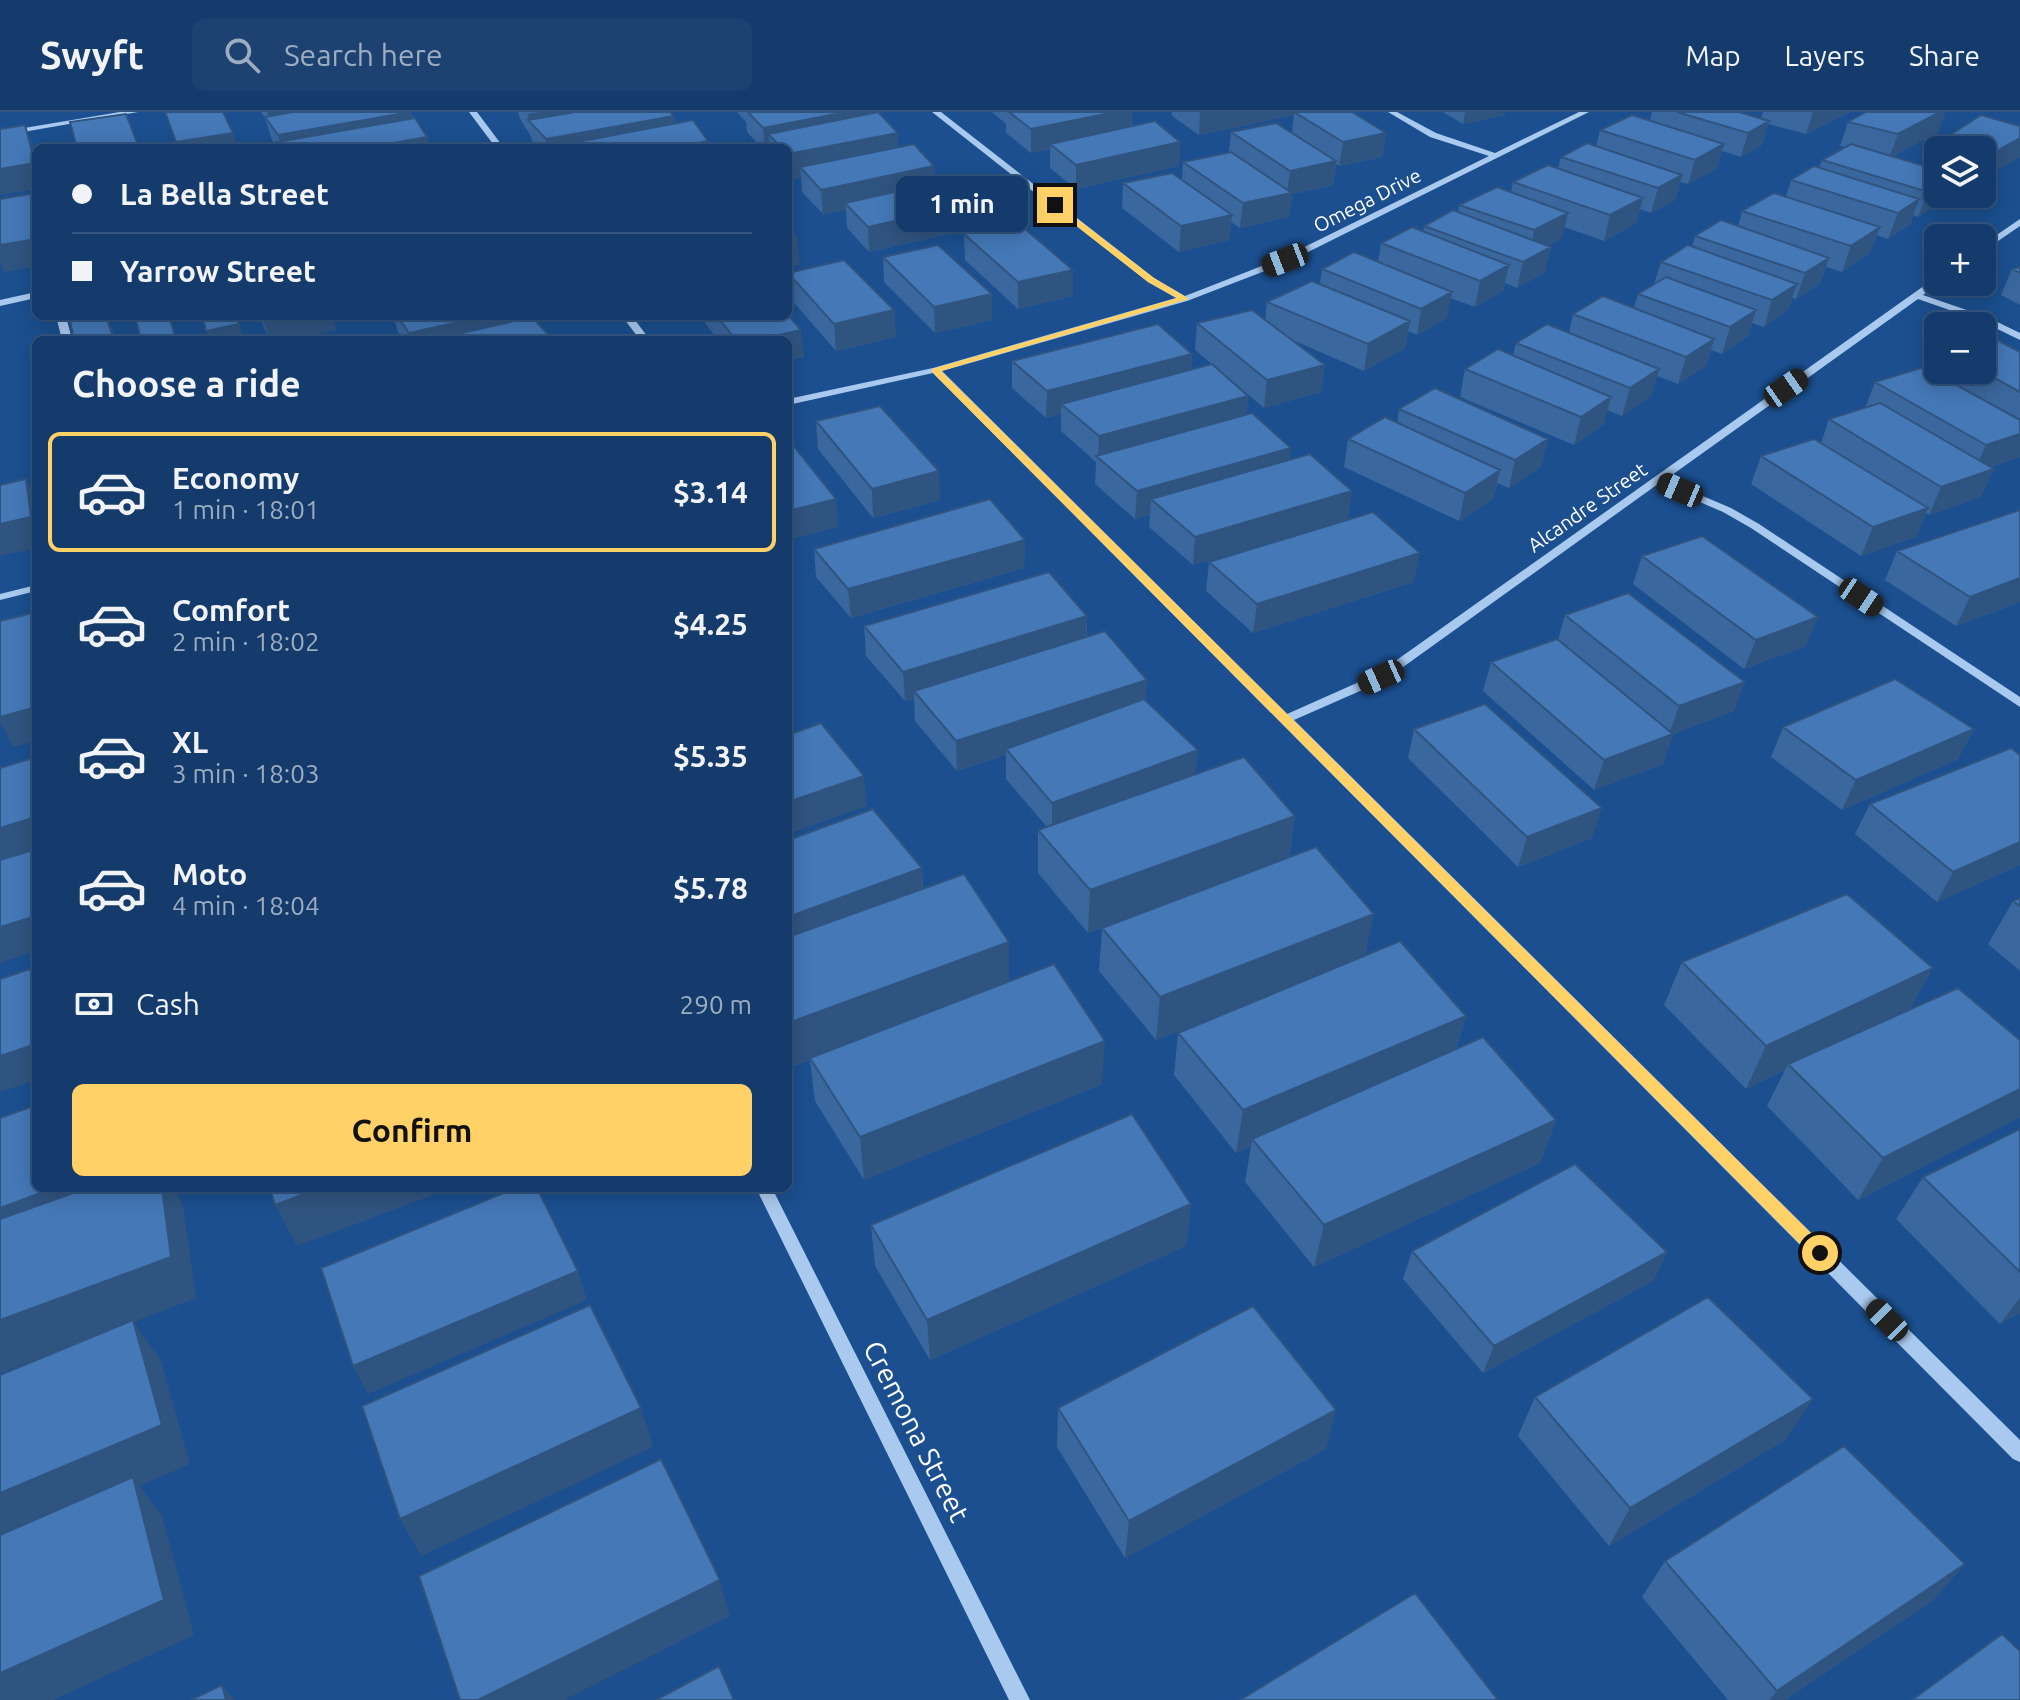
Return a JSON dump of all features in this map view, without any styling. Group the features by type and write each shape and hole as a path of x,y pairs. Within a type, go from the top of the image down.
{"street":[{"path":"0,134 134,112"},
{"path":"473,112 497,144"},
{"path":"936,112 1151,280 1184,299"},
{"path":"1392,112 1433,135 1495,156"},
{"name":"Omega Drive","path":"792,401 935,370 1184,299 1285,260 1585,112"},
{"path":"1996,239 2020,222"},
{"name":"Alcandre Street","path":"1286,719 1381,677 1924,290"},
{"path":"1916,295 1984,319 2020,337"},
{"path":"0,303 32,296"},
{"path":"935,370 2020,1453"},
{"path":"1657,480 1727,510 1755,526 2020,703"},
{"path":"0,597 32,589"},
{"name":"Cremona Street","path":"766,1192 1020,1700"}],"building":[{"path":"165,112 223,112 233,133 176,142"},
{"path":"293,112 411,112 278,135 265,117"},
{"path":"575,112 670,112 674,116 546,139 528,120"},
{"path":"748,112 847,112 763,128"},
{"path":"878,112 898,133 792,153 792,144 778,144 768,134"},
{"path":"1009,112 1115,112 1031,129"},
{"path":"1294,112 1352,112 1386,133 1343,142"},
{"path":"1677,112 1739,112 1769,121 1748,133"},
{"path":"1866,112 1940,112 1898,134 1848,122"},
{"path":"126,114 137,144 76,144 70,122"},
{"path":"1632,115 1724,144 1695,160 1600,130"},
{"path":"1981,115 2020,126 2020,138 1996,152 1996,136 1948,136"},
{"path":"415,118 427,137 388,144 277,142"},
{"path":"693,120 708,141 693,144 577,142"},
{"path":"1155,121 1180,142 1076,165 1050,144"},
{"path":"1276,123 1336,161 1290,171 1231,132"},
{"path":"25,125 32,164 0,169 0,129"},
{"path":"1587,143 1682,175 1658,188 1561,157"},
{"path":"914,144 934,166 821,190 800,167"},
{"path":"1851,144 1924,166 1924,191 1822,160"},
{"path":"1231,152 1292,193 1243,203 1183,162"},
{"path":"1548,165 1643,198 1610,215 1513,182"},
{"path":"1814,166 1919,199 1898,213 1791,180"},
{"path":"1172,173 1232,215 1181,226 1123,183"},
{"path":"962,177 984,201 868,227 845,203"},
{"path":"1497,187 1568,213 1534,230 1459,205"},
{"path":"1774,193 1880,227 1851,246 1742,211"},
{"path":"32,194 32,240 0,245 0,199"},
{"path":"1453,210 1551,247 1523,262 1424,226"},
{"path":"1721,220 1829,258 1805,273 1695,236"},
{"path":"1018,223 1073,270 1018,282 964,234"},
{"path":"1412,227 1509,265 1480,281 1381,243"},
{"path":"938,245 992,294 934,307 883,257"},
{"path":"1688,245 1797,284 1772,300 1661,262"},
{"path":"1354,252 1452,292 1421,309 1322,269"},
{"path":"844,260 894,310 834,324 792,277 792,272"},
{"path":"1666,277 1756,310 1730,327 1638,294"},
{"path":"1312,281 1410,321 1368,344 1267,302"},
{"path":"1603,296 1714,339 1686,357 1573,314"},
{"path":"1252,310 1325,365 1267,380 1197,323"},
{"path":"70,320 107,320 113,336 73,336"},
{"path":"136,320 170,320 175,336 140,336"},
{"path":"203,320 238,320 239,324 206,331"},
{"path":"400,320 468,320 409,333"},
{"path":"519,320 535,320 549,336 449,336"},
{"path":"720,320 792,320 801,330 775,336 733,336"},
{"path":"1158,324 1192,354 1047,391 1012,361"},
{"path":"1547,324 1659,369 1630,388 1516,343"},
{"path":"1996,339 2020,352 2020,392 1996,379"},
{"path":"1498,349 1611,397 1581,417 1465,369"},
{"path":"1212,364 1248,396 1099,436 1061,404"},
{"path":"1924,367 1924,384 1955,384 2020,420 2020,434 1986,445 1875,382"},
{"path":"1435,388 1548,439 1515,460 1399,409"},
{"path":"1880,403 1994,469 1941,487 1829,419"},
{"path":"880,406 939,471 872,489 816,421"},
{"path":"1252,413 1291,448 1137,491 1096,456"},
{"path":"1385,417 1500,470 1465,493 1348,439"},
{"path":"1814,439 1928,508 1873,527 1761,456"},
{"path":"792,444 836,499 792,510"},
{"path":"1310,454 1352,491 1195,537 1151,499"},
{"path":"26,479 31,517 0,524 0,485"},
{"path":"990,499 1025,540 848,589 814,549"},
{"path":"2020,510 2020,578 1970,597 1897,551"},
{"path":"1373,512 1420,553 1257,604 1209,562"},
{"path":"1702,536 1818,617 1756,640 1642,556"},
{"path":"1049,572 1087,616 903,672 864,626"},
{"path":"1628,593 1745,682 1679,706 1565,615"},
{"path":"32,613 32,708 0,717 0,621"},
{"path":"1105,631 1147,680 956,741 914,691"},
{"path":"1557,639 1673,734 1604,760 1491,662"},
{"path":"1895,679 1974,729 1856,780 1783,727"},
{"path":"1144,699 1198,750 1052,803 1006,749"},
{"path":"1485,704 1602,808 1527,837 1414,729"},
{"path":"821,723 864,776 792,801 792,734"},
{"path":"2011,748 2020,755 2020,842 1953,872 1870,804"},
{"path":"1244,757 1295,816 1090,890 1038,830"},
{"path":"32,758 32,818 0,828 0,768"},
{"path":"873,809 922,868 792,916 792,839"},
{"path":"1316,847 1374,914 1160,997 1102,928"},
{"path":"32,850 32,917 0,927 0,860"},
{"path":"964,874 1009,942 792,1022 792,936"},
{"path":"1847,894 1933,968 1766,1046 1682,962"},
{"path":"1400,941 1466,1016 1243,1110 1178,1033"},
{"path":"1054,964 1105,1041 860,1137 810,1058"},
{"path":"32,968 32,1045 0,1056 0,979"},
{"path":"1958,988 2020,1040 2020,1089 1883,1158 1788,1064"},
{"path":"1483,1037 1556,1120 1324,1225 1252,1139"},
{"path":"32,1106 32,1192 43,1192 0,1208 0,1118"},
{"path":"1132,1114 1191,1204 927,1320 871,1225"},
{"path":"2020,1129 2020,1272 1923,1177"},
{"path":"1575,1164 1667,1252 1494,1346 1412,1251"},
{"path":"76,1192 163,1192 171,1257 0,1320 0,1219"},
{"path":"271,1192 309,1192 275,1205"},
{"path":"506,1192 539,1192 578,1271 353,1366 321,1268"},
{"path":"1708,1297 1813,1399 1630,1508 1535,1397"},
{"path":"590,1305 641,1408 400,1519 362,1406"},
{"path":"1253,1306 1336,1410 1129,1521 1058,1408"},
{"path":"133,1320 162,1425 0,1493 0,1375"},
{"path":"1844,1446 1965,1564 1777,1691 1665,1561"},
{"path":"661,1459 720,1580 478,1700 460,1700 419,1576"},
{"path":"133,1477 164,1600 0,1673 0,1535"},
{"path":"1415,1593 1498,1700 1240,1700"},
{"path":"2002,1634 2020,1651 2020,1700 1912,1700"},
{"path":"719,1666 734,1700 656,1700"},
{"path":"222,1685 226,1700 191,1700"}],"route":[{"path":"1055,205 1151,280 1184,299 935,370 1820,1253"}]}
